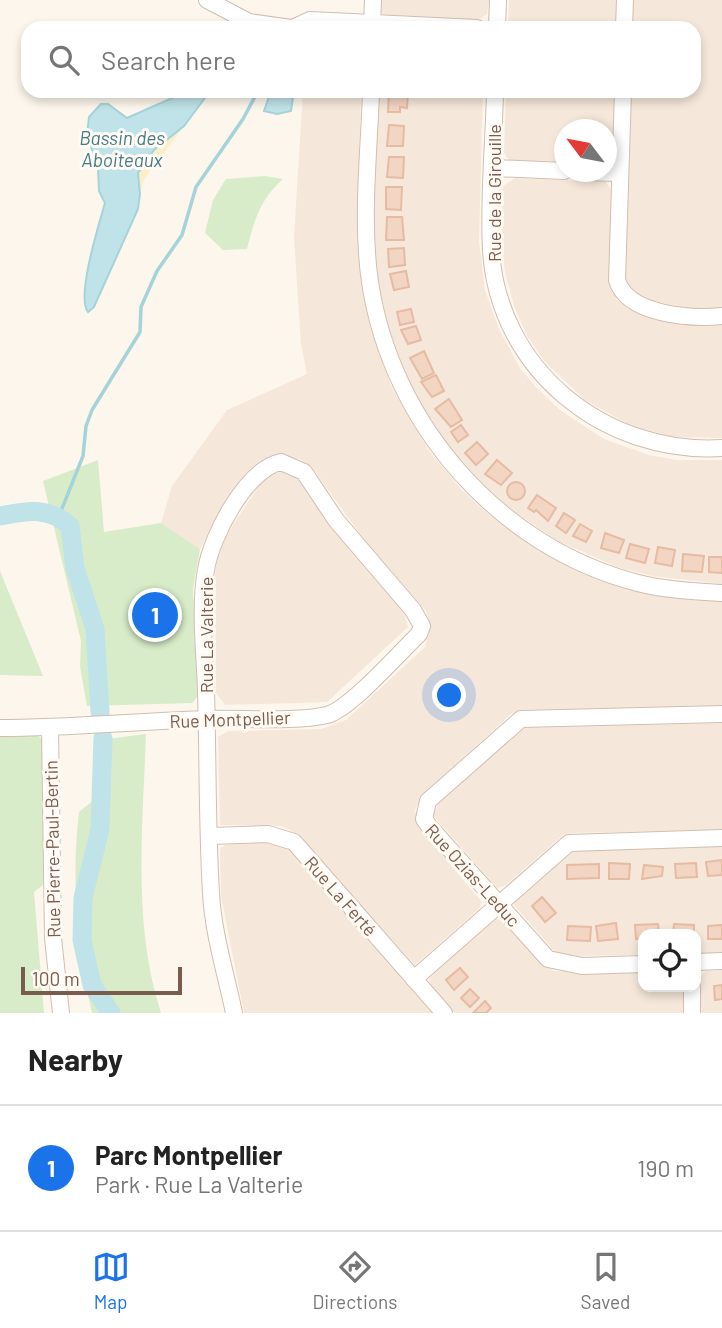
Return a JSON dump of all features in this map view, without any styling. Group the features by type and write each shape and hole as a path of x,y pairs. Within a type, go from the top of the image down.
{"street":[{"path":"207,0 247,21"},
{"path":"372,21 373,0"},
{"path":"497,21 498,0"},
{"path":"624,21 625,0"},
{"path":"371,98 367,233 370,281 380,331 396,378 417,416 447,460 489,501 530,533 588,565 637,583 722,593"},
{"name":"Rue de la Girouille","path":"495,98 491,251 497,290 511,330 529,360 554,388 589,416 620,431 653,443 692,450 722,448"},
{"path":"623,98 617,281 620,292 629,300 648,307 680,314 722,316"},
{"path":"494,168 554,171"},
{"name":"Rue La Valterie","path":"234,1013 211,896 204,597 211,547 246,488 261,470 270,464 281,462 303,472 336,520 413,610 422,626"},
{"name":"Rue Montpellier","path":"0,728 327,715 343,707 419,634 422,626"},
{"name":"Rue Ozias-Leduc","path":"638,964 582,966 548,959 429,826 424,819 424,809 436,793 512,724 532,717 722,714"},
{"name":"Rue Pierre-Paul-Bertin","path":"50,727 53,938 61,1013"},
{"name":"Rue La Ferté","path":"211,836 268,834 294,842 444,1013"},
{"path":"414,979 569,843 722,838"},
{"path":"701,962 722,961"},
{"path":"692,992 692,1013"}],"shaded area":[{"path":"381,0 489,0 487,14 476,21 385,16 381,12"},
{"path":"509,0 618,0 618,21 508,21"},
{"path":"633,0 722,0 722,308 719,309 685,308 655,301 635,295 625,281 630,98 701,98 701,21 632,21"},
{"path":"303,98 361,98 357,237 369,323 391,386 430,452 461,489 489,515 526,542 571,567 638,591 722,601 722,706 519,710 510,715 422,795 415,810 419,827 482,902 479,909 415,965 295,833 282,826 220,825 218,737 228,731 321,729 346,720 425,647 430,628 426,611 367,544 311,466 300,459 272,456 251,469 213,523 200,549 161,523 172,486 227,410 307,374 301,344 294,237"},
{"path":"378,98 483,98 479,241 485,290 499,329 520,368 536,387 560,410 604,439 649,455 677,460 722,460 722,584 652,576 617,567 556,540 492,496 436,433 413,395 384,317 376,266 374,228"},
{"path":"506,98 616,98 614,119 554,119 554,163 509,161 504,152"},
{"path":"515,178 554,180 554,182 606,182 612,191 610,286 617,300 634,310 680,323 722,324 722,438 674,437 632,426 586,401 545,362 527,336 514,306 505,272 501,240 503,186"},
{"path":"285,471 297,477 330,525 404,612 408,627 327,702 225,705 216,693 217,555 224,538 264,479"},
{"path":"722,723 722,830 570,833 563,835 506,885 497,888 433,815 439,802 522,728"},
{"path":"278,842 286,845 435,1013 244,1013 221,896 220,849 225,845"},
{"path":"722,846 722,953 701,954 701,929 638,929 638,955 569,956 556,953 514,905 515,900 574,851"},
{"path":"493,918 502,920 540,963 554,971 638,971 638,992 684,992 684,1013 455,1013 431,986 429,978"},
{"path":"722,970 722,1013 700,1013 701,976 706,971"}],"green space":[{"path":"265,176 283,179 269,194 259,211 247,249 223,250 205,233 213,200 226,179"},
{"path":"98,460 104,532 161,523 200,549 193,589 198,696 192,703 87,706 80,667 81,641 43,481"},
{"path":"0,571 43,676 0,675"},
{"path":"36,734 47,744 43,885 34,892 44,1013 0,1013 0,735"},
{"path":"146,734 142,839 143,910 146,945 161,1013 92,1013 77,913 79,812 101,794 107,739"}],"sand":[{"path":"184,126 145,178 140,190 137,173 154,150"}],"water":[{"name":"Bassin des Aboiteaux","path":"172,98 205,98 184,126 154,150 138,173 138,209 94,307 88,312 85,304 87,276 105,203 99,191 98,168 87,135 89,117 101,104 108,104 127,118"},
{"path":"269,98 293,98 291,111 277,114 264,111"}],"building":[{"path":"389,98 408,98 407,108 400,107 400,112 388,112"},
{"path":"389,125 404,126 403,146 387,146"},
{"path":"389,157 404,157 403,178 387,177"},
{"path":"386,187 402,187 401,210 386,209"},
{"path":"387,217 402,217 404,240 386,240"},
{"path":"404,248 405,265 389,267 388,249"},
{"path":"406,271 409,287 394,290 390,274"},
{"path":"411,309 414,322 400,325 397,312"},
{"path":"416,326 421,340 408,344 401,330"},
{"path":"424,351 434,373 422,379 410,358"},
{"path":"436,375 444,391 432,397 421,382"},
{"path":"449,399 462,420 451,427 435,409"},
{"path":"461,425 468,435 458,442 451,432"},
{"path":"477,442 488,454 476,465 465,453"},
{"path":"497,460 512,473 501,485 485,474"},
{"path":"516,482 522,485 525,491 522,497 516,500 510,497 507,491 510,485"},
{"path":"537,495 556,508 548,521 536,510 534,512 528,508"},
{"path":"564,513 575,520 566,533 556,526"},
{"path":"580,524 592,531 586,542 573,536"},
{"path":"605,533 624,540 619,553 601,548"},
{"path":"630,544 649,549 645,563 626,558"},
{"path":"658,547 675,550 672,566 655,563"},
{"path":"683,554 704,556 702,572 682,571"},
{"path":"709,557 722,557 722,573 709,572"},
{"path":"722,860 722,875 708,876 706,862"},
{"path":"609,863 630,864 629,879 609,879"},
{"path":"696,863 697,877 676,878 675,864"},
{"path":"599,864 599,878 567,879 567,865"},
{"path":"644,865 663,867 662,876 642,879"},
{"path":"542,897 556,913 545,922 532,906"},
{"path":"616,923 618,939 598,941 596,926"},
{"path":"658,924 658,929 638,929 636,939 635,925"},
{"path":"674,924 694,925 694,929 674,929"},
{"path":"722,925 722,939 708,939 708,926"},
{"path":"568,926 591,927 590,941 567,940"},
{"path":"460,968 468,977 454,990 446,980"},
{"path":"722,985 722,999 715,1000 714,986"},
{"path":"470,989 479,998 470,1007 461,998"},
{"path":"485,1001 491,1008 486,1013 473,1013"}],"waterway":[{"path":"59,516 83,456 86,426 92,410 140,332 141,307 157,271 182,235 196,187 254,98"},
{"path":"0,516 28,512 45,513 54,515 70,526 75,568 95,629 100,712"},
{"path":"103,738 100,829 83,898 82,940 92,985 111,1013"}],"place":[{"name":"Parc Montpellier","path":"155,615"}]}
